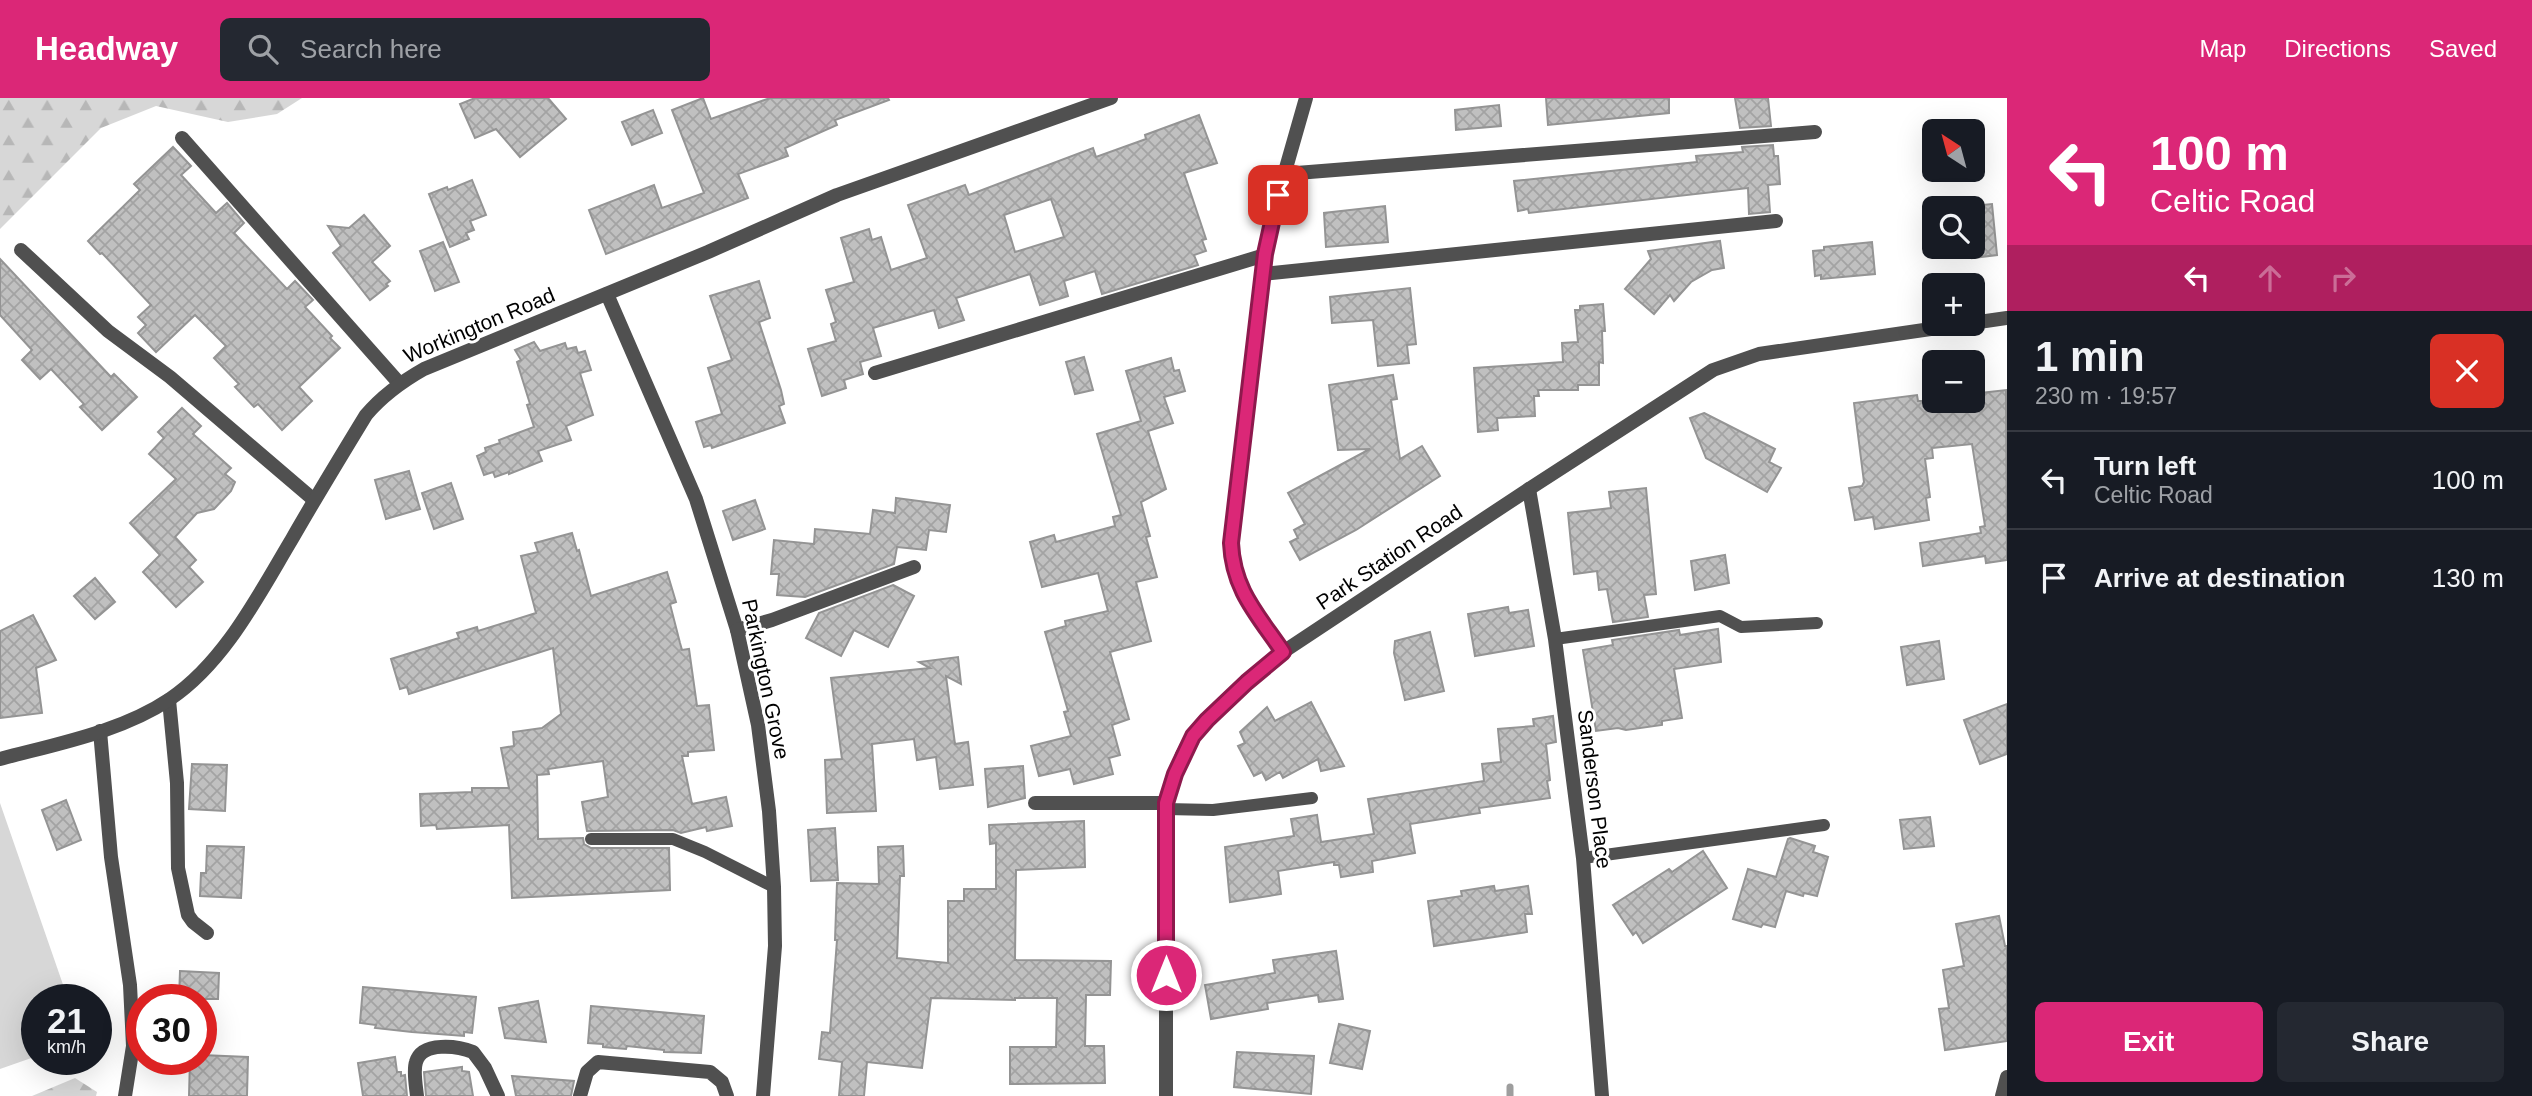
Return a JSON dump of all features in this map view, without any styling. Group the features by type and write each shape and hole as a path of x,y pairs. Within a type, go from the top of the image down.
{"street":[{"name":"Workington Road","path":"0,760 100,731 153,709 169,700 202,672 250,609 366,415 399,383 424,369 837,194 1111,98"},
{"path":"1283,652 1241,591 1232,562 1231,543 1265,254 1304,98"},
{"path":"1284,174 1815,132"},
{"path":"182,138 399,383"},
{"path":"1263,274 1776,221"},
{"path":"21,250 108,331 170,377 314,500"},
{"path":"875,373 1265,254"},
{"name":"Parkington Grove","path":"607,293 696,499 737,630 758,725 769,811 775,946 763,1096"},
{"path":"1985,321 2007,317"},
{"name":"Park Station Road","path":"1166,1096 1166,806 1182,755 1193,736 1226,701 1283,652 1713,370 1759,354 1922,330"},
{"name":"Sanderson Place","path":"1529,489 1555,639 1583,858 1602,1096"},
{"path":"737,630 772,620 914,567"},
{"path":"169,700 177,783 178,868 188,915 207,933"},
{"path":"100,731 111,857 130,985 133,1046 125,1096"},
{"path":"1035,803 1166,806"},
{"path":"416,1096 415,1062 419,1056 431,1048 449,1047 473,1052 485,1068 498,1096"},
{"path":"580,1096 587,1072 598,1062 710,1072 722,1082 727,1096"},
{"path":"2002,1096 2007,1077"}],"lane":[{"path":"1555,639 1720,616 1741,627 1818,623"},
{"path":"1166,806 1213,810 1312,798"},
{"path":"1583,858 1824,825"},
{"path":"591,839 673,839 774,887"}],"green space":[{"path":"0,98 302,98 277,114 228,122 156,106 101,128 0,229"},
{"path":"0,803 63,984 21,984 21,1062 0,1069"},
{"path":"75,1078 97,1092 96,1096 32,1096"}],"building":[{"path":"475,98 548,98 566,119 520,157 496,129 475,138 460,104"},
{"path":"703,98 711,119 770,98 889,100 835,120 837,125 785,148 788,156 738,174 748,198 606,254 589,210 654,185 662,208 704,193 672,110"},
{"path":"1546,98 1669,98 1669,113 1548,125"},
{"path":"1735,98 1768,98 1771,126 1740,128"},
{"path":"1499,105 1501,126 1456,130 1455,110"},
{"path":"653,110 662,133 632,145 622,122"},
{"path":"1199,115 1217,163 1184,173 1206,239 1202,240 1206,251 1194,255 1198,265 1102,294 1095,271 1064,281 1068,296 1040,305 1030,274 956,298 964,320 939,328 934,310 873,328 881,356 860,362 863,374 844,380 846,388 822,396 808,349 836,341 831,324 836,322 826,290 854,282 841,238 869,229 872,240 881,237 891,270 927,258 908,205 965,185 969,195 1093,148 1096,157 1146,139 1145,135","holes":["1051,199 1064,237 1015,252 1004,215"]},
{"path":"1773,145 1774,156 1778,156 1780,184 1768,185 1770,212 1749,214 1748,188 1529,213 1528,209 1518,211 1514,181 1697,162 1696,156 1743,152 1742,147"},
{"path":"173,147 191,166 181,175 216,213 227,203 244,223 234,233 287,289 295,281 313,300 305,307 340,348 299,387 312,401 282,430 258,404 254,407 235,387 239,384 214,358 226,346 195,315 156,352 138,333 146,325 138,317 151,305 88,241 140,190 134,184"},
{"path":"472,180 486,215 470,221 474,230 466,233 469,239 450,247 429,194"},
{"path":"1992,204 1997,255 1985,256 1985,205"},
{"path":"1385,206 1388,242 1326,247 1324,213"},
{"path":"364,215 390,246 372,262 390,281 386,284 388,286 370,300 333,253 341,246 328,226 349,228"},
{"path":"1720,241 1724,268 1712,270 1691,282 1674,301 1670,295 1654,314 1625,289 1651,259 1648,251"},
{"path":"443,242 459,282 435,291 420,251"},
{"path":"1872,242 1875,274 1821,279 1821,275 1815,276 1813,251 1824,250 1824,247"},
{"path":"0,259 111,377 114,374 137,397 102,430 80,407 84,404 51,369 40,379 22,360 32,350 0,315"},
{"path":"759,281 770,318 759,322 781,390 784,404 779,406 785,423 712,448 711,445 704,447 696,422 722,414 708,368 732,360 710,296"},
{"path":"1410,288 1416,344 1407,345 1409,363 1378,366 1373,320 1332,323 1330,297"},
{"path":"1603,304 1605,331 1602,331 1603,363 1599,362 1599,385 1578,385 1578,390 1538,390 1539,396 1534,396 1535,416 1497,418 1498,430 1478,432 1474,368 1563,362 1562,343 1578,342 1575,310 1580,310 1580,306"},
{"path":"534,342 540,351 565,343 567,349 576,347 578,353 585,351 591,370 580,373 593,415 566,426 571,440 538,451 542,461 509,474 495,477 493,472 484,475 477,456 486,452 485,448 534,427 517,362 521,360 515,350"},
{"path":"1084,357 1093,390 1075,394 1066,362"},
{"path":"1171,358 1174,371 1179,370 1185,391 1164,397 1173,423 1148,431 1166,489 1141,502 1150,536 1146,537 1157,577 1136,582 1151,641 1110,652 1129,719 1112,725 1120,755 1109,758 1113,774 1074,784 1070,769 1039,776 1031,746 1071,736 1064,712 1068,711 1045,632 1066,626 1065,621 1108,611 1098,573 1042,587 1030,542 1054,535 1056,542 1115,526 1113,517 1121,515 1097,434 1141,421 1126,371"},
{"path":"1393,375 1397,399 1391,400 1400,459 1422,446 1440,476 1356,530 1300,560 1290,542 1298,538 1294,530 1305,524 1288,493 1370,449 1338,450 1329,385"},
{"path":"2006,390 2007,560 1986,563 1985,556 1923,566 1920,543 1981,533 1980,527 1985,526 1972,444 1932,448 1933,458 1925,459 1930,497 1926,498 1929,520 1875,529 1873,517 1855,520 1849,488 1862,486 1864,482 1854,403 1917,395 1918,401 1922,401 1922,413 1985,413 1985,392"},
{"path":"182,408 201,426 193,434 231,468 225,474 235,482 231,491 214,509 197,513 175,537 196,560 189,567 203,582 176,607 143,572 160,555 130,523 176,479 149,454 164,438 158,432"},
{"path":"1704,413 1775,449 1769,462 1781,468 1767,492 1706,458 1690,418"},
{"path":"409,471 420,509 386,519 375,480"},
{"path":"451,483 463,519 434,529 422,493"},
{"path":"1646,488 1656,594 1644,595 1648,617 1613,622 1607,589 1599,590 1597,571 1574,574 1568,513 1611,508 1609,492"},
{"path":"896,498 950,505 946,532 929,530 926,550 897,547 894,564 805,597 777,595 779,574 771,574 774,540 814,544 815,529 870,534 873,510 895,513"},
{"path":"755,500 765,529 733,540 723,511"},
{"path":"572,533 591,596 667,572 676,602 670,604 682,650 689,649 697,706 709,705 714,750 688,752 688,756 682,756 692,804 726,797 732,826 707,831 706,827 681,833 673,830 587,831 582,802 608,797 603,761 548,769 549,774 537,775 538,839 583,838 584,844 591,848 669,848 670,890 512,898 509,825 437,829 436,825 421,826 420,794 472,792 472,788 509,788 501,748 514,746 513,732 542,728 561,714 553,648 409,694 407,687 400,689 391,659 459,638 457,633 477,627 478,631 536,613 521,556 538,552 535,543"},
{"path":"1725,555 1729,583 1695,590 1691,561"},
{"path":"95,578 115,602 95,619 74,596"},
{"path":"893,585 914,596 888,647 854,630 841,656 806,638 819,613"},
{"path":"1508,607 1509,613 1528,610 1534,646 1475,656 1468,614"},
{"path":"33,615 56,660 36,668 42,713 0,718 0,631"},
{"path":"1718,629 1721,662 1674,669 1682,718 1662,721 1662,725 1596,731 1583,650 1613,645 1612,640 1679,630 1680,635"},
{"path":"1430,632 1444,691 1405,700 1394,653 1395,641"},
{"path":"1939,641 1944,679 1907,685 1901,647"},
{"path":"958,657 961,684 946,676 955,744 968,742 973,785 940,789 936,757 917,760 914,739 872,744 876,811 827,813 825,760 842,759 831,678 930,668 919,662"},
{"path":"1311,702 1344,766 1321,771 1318,759 1283,778 1280,772 1266,780 1262,772 1254,776 1238,746 1245,743 1240,732 1267,707 1275,721"},
{"path":"2007,704 2007,754 1980,764 1964,720"},
{"path":"1553,716 1556,742 1546,744 1550,798 1479,808 1480,813 1410,824 1415,853 1372,861 1373,872 1341,877 1339,865 1334,865 1334,862 1278,871 1281,894 1230,902 1225,847 1294,836 1291,819 1317,815 1321,842 1374,834 1368,799 1484,781 1482,764 1501,762 1498,729 1534,726 1533,719"},
{"path":"192,764 227,765 225,811 189,809"},
{"path":"1023,766 1025,798 988,807 985,769"},
{"path":"66,800 81,840 57,850 42,810"},
{"path":"1930,817 1934,846 1904,849 1900,820"},
{"path":"1084,821 1085,867 1016,870 1015,960 1111,961 1110,995 1086,995 1085,1046 1104,1046 1105,1083 1010,1084 1010,1047 1056,1047 1057,998 931,998 922,1068 867,1062 864,1096 839,1096 842,1062 819,1059 822,1032 830,1033 837,940 837,883 879,884 878,847 903,846 904,876 900,876 897,958 948,963 948,901 964,901 964,889 996,889 996,843 990,844 989,825"},
{"path":"835,828 838,880 811,881 808,830"},
{"path":"1790,838 1815,846 1813,852 1828,857 1817,896 1804,893 1803,896 1786,891 1775,927 1763,924 1761,927 1733,919 1748,869 1776,877"},
{"path":"207,846 244,847 241,898 200,896 201,873 206,873"},
{"path":"1703,851 1727,888 1643,943 1636,932 1633,935 1613,905"},
{"path":"1494,886 1495,891 1528,886 1532,914 1525,914 1527,932 1434,946 1428,901 1462,896 1461,891"},
{"path":"1999,916 2007,946 2007,1041 1945,1050 1939,1009 1949,1008 1943,970 1964,966 1956,924"},
{"path":"1336,951 1343,999 1319,1002 1318,995 1267,1003 1268,1009 1211,1019 1205,985 1275,973 1273,960"},
{"path":"180,971 219,973 218,999 217,984 180,984"},
{"path":"363,987 476,997 472,1033 464,1032 464,1036 412,1032 375,1028 376,1025 360,1023"},
{"path":"538,1001 546,1042 505,1038 499,1008"},
{"path":"591,1006 704,1016 701,1053 664,1052 627,1046 626,1049 603,1047 603,1044 588,1043"},
{"path":"1339,1024 1370,1031 1362,1069 1330,1063"},
{"path":"1237,1052 1314,1056 1311,1094 1234,1087"},
{"path":"217,1056 248,1057 247,1096 189,1096 190,1075 217,1075"},
{"path":"395,1057 397,1072 401,1072 401,1076 405,1075 407,1096 363,1096 358,1063"},
{"path":"462,1067 462,1071 469,1072 473,1096 426,1096 424,1072"},
{"path":"512,1076 574,1081 571,1096 516,1096"}],"waterway":[{"path":"1510,1087 1510,1096"}],"route":[{"path":"1166,975 1166,803 1175,774 1193,736 1207,720 1283,652 1241,591 1235,577 1231,543 1265,254 1278,195"}]}
